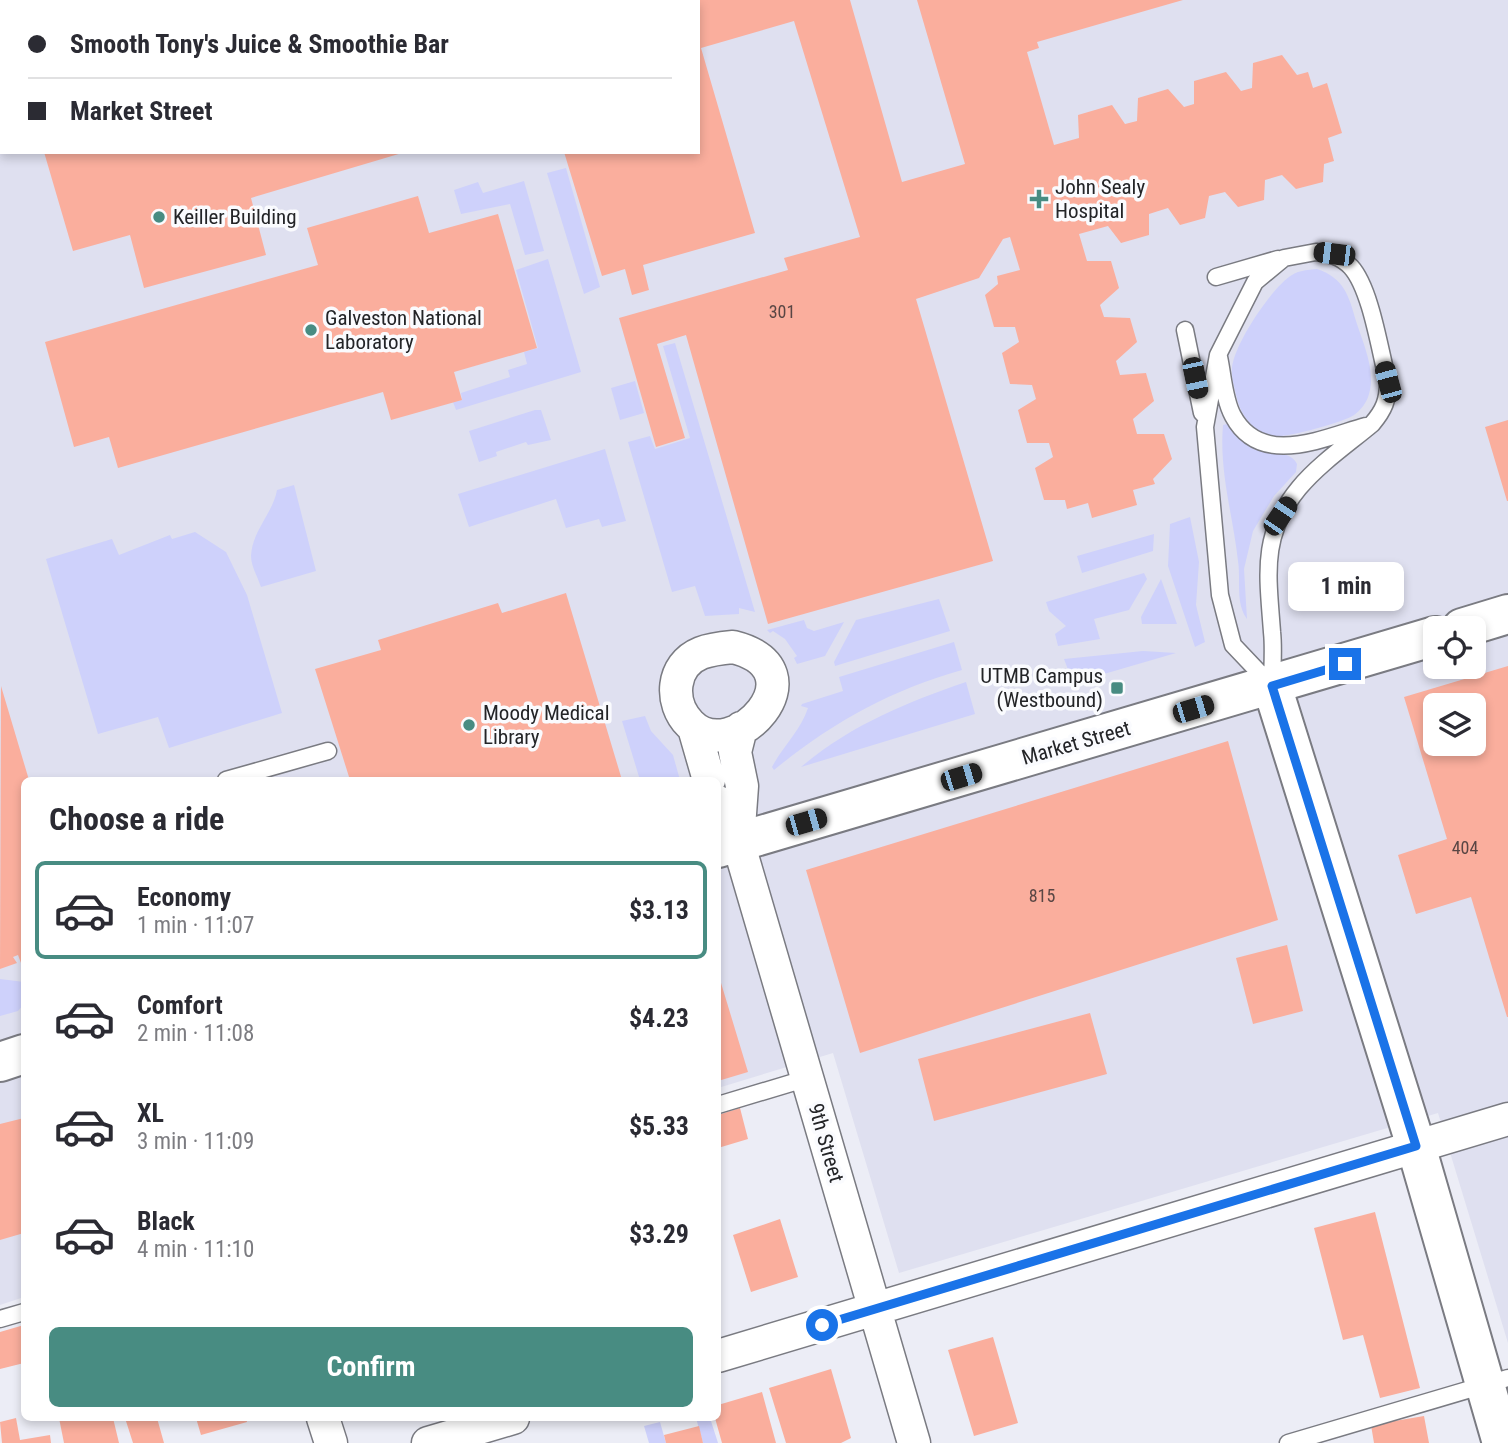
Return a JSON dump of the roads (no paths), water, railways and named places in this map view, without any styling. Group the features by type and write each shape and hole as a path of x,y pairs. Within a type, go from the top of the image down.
{"main road":[{"path":"1486,621 1508,614"},
{"name":"Market Street","path":"728,845 1423,640"},
{"path":"1272,686 1416,1146 1496,1381 1502,1443"},
{"path":"0,1062 21,1056"}],"street":[{"path":"733,647 759,658 768,668 773,684 770,700 764,711 741,728 708,734 694,728 683,717 675,688 680,673 700,653 733,647"},
{"path":"694,728 708,777"},
{"name":"9th Street","path":"728,845 742,786 735,752 741,728"},
{"name":"9th Street","path":"721,816 728,845 808,1078 914,1443"},
{"path":"721,1355 1508,1119"},
{"path":"324,1421 331,1443"},
{"path":"428,1443 503,1421"}],"lane":[{"path":"1216,277 1284,258 1316,252 1334,254 1351,268 1362,286 1388,382 1388,398 1372,424 1299,487 1280,516 1270,547 1266,584 1272,633 1272,686"},
{"path":"1205,427 1218,355 1255,282 1284,258"},
{"path":"1185,330 1205,427 1220,595 1233,645 1272,686"},
{"path":"1218,355 1232,414 1256,441 1282,448 1372,424"},
{"path":"237,777 328,751"},
{"path":"721,1104 808,1078"},
{"path":"0,1319 21,1313"},
{"path":"1288,1443 1496,1381"}],"place":[{"name":"John Sealy Hospital","path":"1039,199"},
{"name":"Keiller Building","path":"159,217"},
{"name":"Galveston National Laboratory","path":"311,330"},
{"name":"UTMB Campus (Westbound)","path":"1117,688"},
{"name":"Moody Medical Library","path":"469,725"}]}
